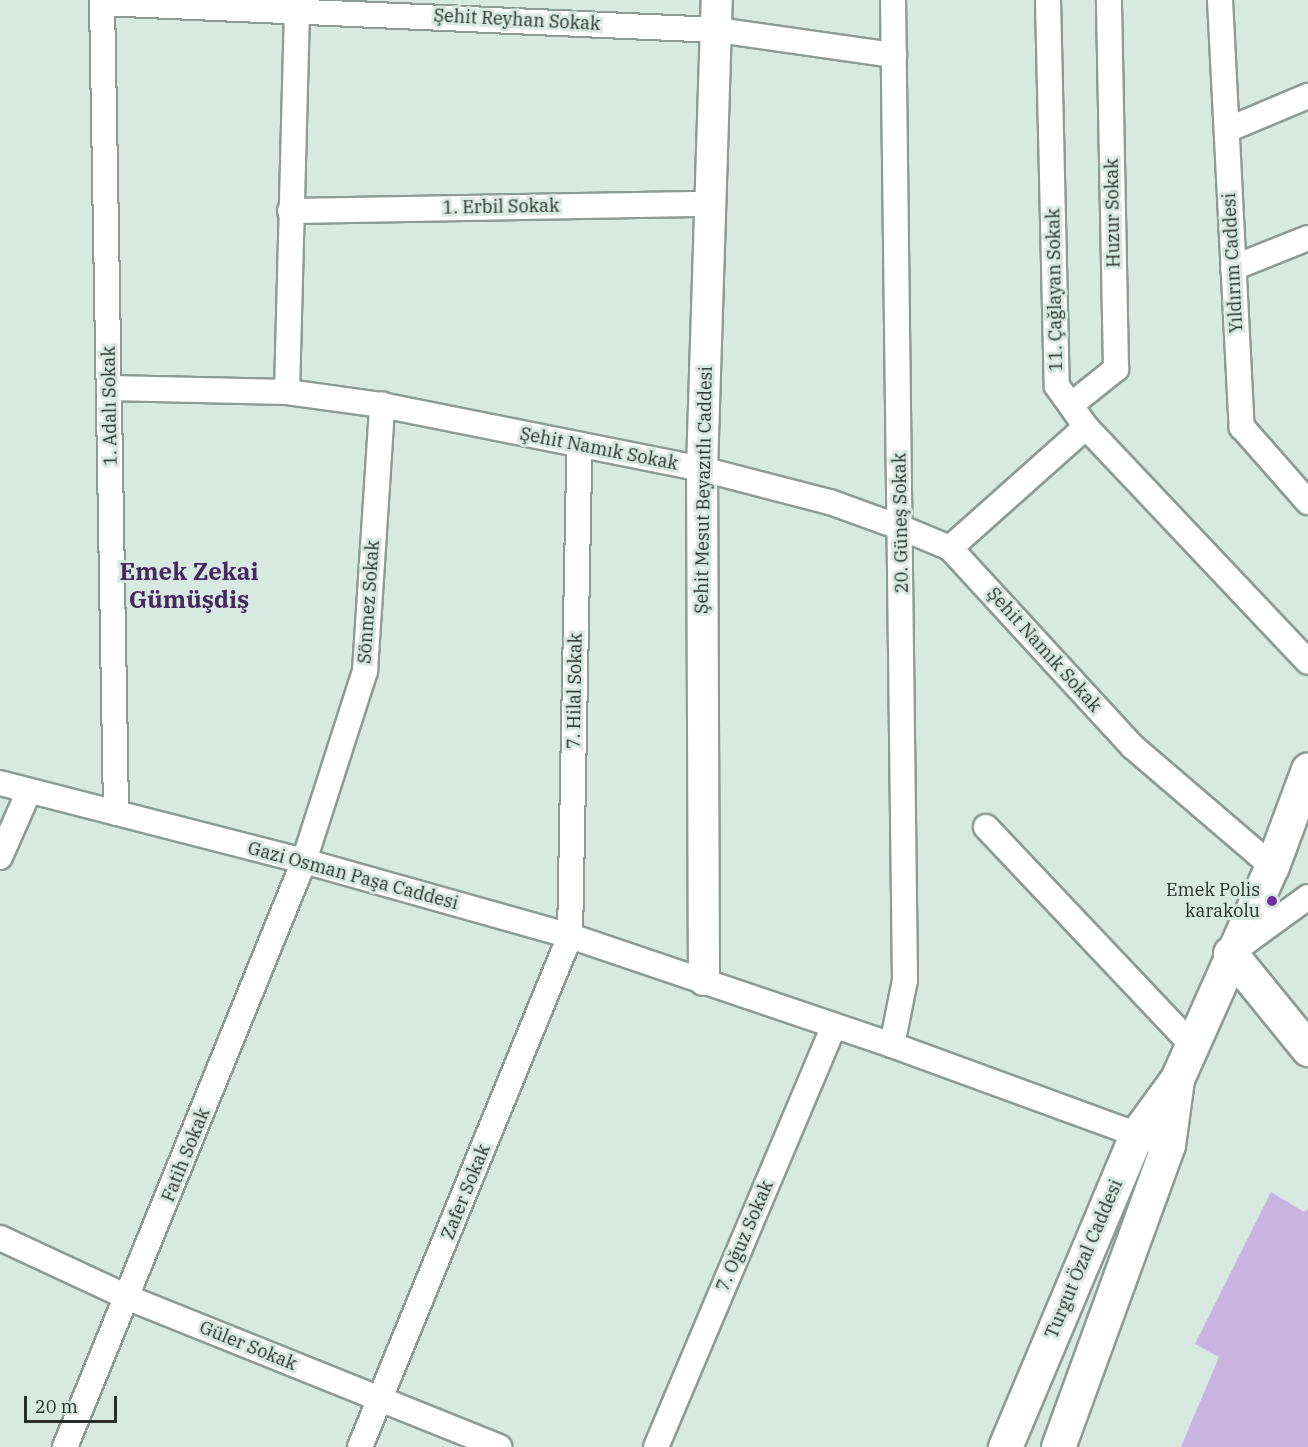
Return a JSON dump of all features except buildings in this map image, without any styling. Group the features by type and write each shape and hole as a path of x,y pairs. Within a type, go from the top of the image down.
{"main road":[{"name":"Turgut Özal Caddesi","path":"1058,1447 1168,1145 1177,1079 1190,1042 1272,866 1308,769"},
{"path":"1230,953 1308,1050"},
{"name":"Turgut Özal Caddesi","path":"1005,1447 1136,1135 1177,1079"}],"street":[{"name":"Şehit Mesut Beyazıtlı Caddesi","path":"704,980 702,470 718,30 717,0"},
{"name":"20. Güneş Sokak","path":"892,1045 905,980 902,528 893,0"},
{"name":"11. Çağlayan Sokak","path":"1048,0 1057,386 1086,427 1308,662"},
{"name":"Huzur Sokak","path":"1071,405 1116,369 1109,0"},
{"name":"Yıldırım Caddesi","path":"1220,0 1242,427 1308,502"},
{"name":"Şehit Reyhan Sokak","path":"102,2 221,4 297,12 353,7 505,10 718,30 894,55"},
{"name":"1. Adalı Sokak","path":"102,2 116,813"},
{"path":"287,392 297,12"},
{"path":"1227,130 1308,96"},
{"name":"1. Erbil Sokak","path":"290,211 712,204"},
{"path":"1233,268 1308,237"},
{"name":"Şehit Namık Sokak","path":"110,388 287,392 382,405 702,470 830,502 902,528 950,548 1133,747 1272,866"},
{"name":"Sönmez Sokak","path":"304,861 365,671 382,405"},
{"path":"950,548 1086,427"},
{"name":"7. Hilal Sokak","path":"570,936 579,446"},
{"name":"Gazi Osman Paşa Caddesi","path":"0,783 304,861 570,936 892,1045 1168,1145"},
{"path":"0,857 29,791"},
{"path":"986,827 1190,1042"},
{"name":"Fatih Sokak","path":"65,1447 129,1298 304,861"},
{"path":"1230,953 1308,897"},
{"name":"Zafer Sokak","path":"360,1447 382,1400 570,936"},
{"name":"7. Oğuz Sokak","path":"656,1447 834,1026"},
{"name":"Güler Sokak","path":"0,1238 129,1298 500,1447"}],"shaded area":[{"path":"1271,1192 1304,1212 1308,1209 1308,1447 1181,1447 1219,1357 1195,1344"}],"place":[{"name":"Emek Polis karakolu","path":"1272,901"}],"district":[{"name":"Emek Zekai Gümüşdiş","path":"189,586"}]}
